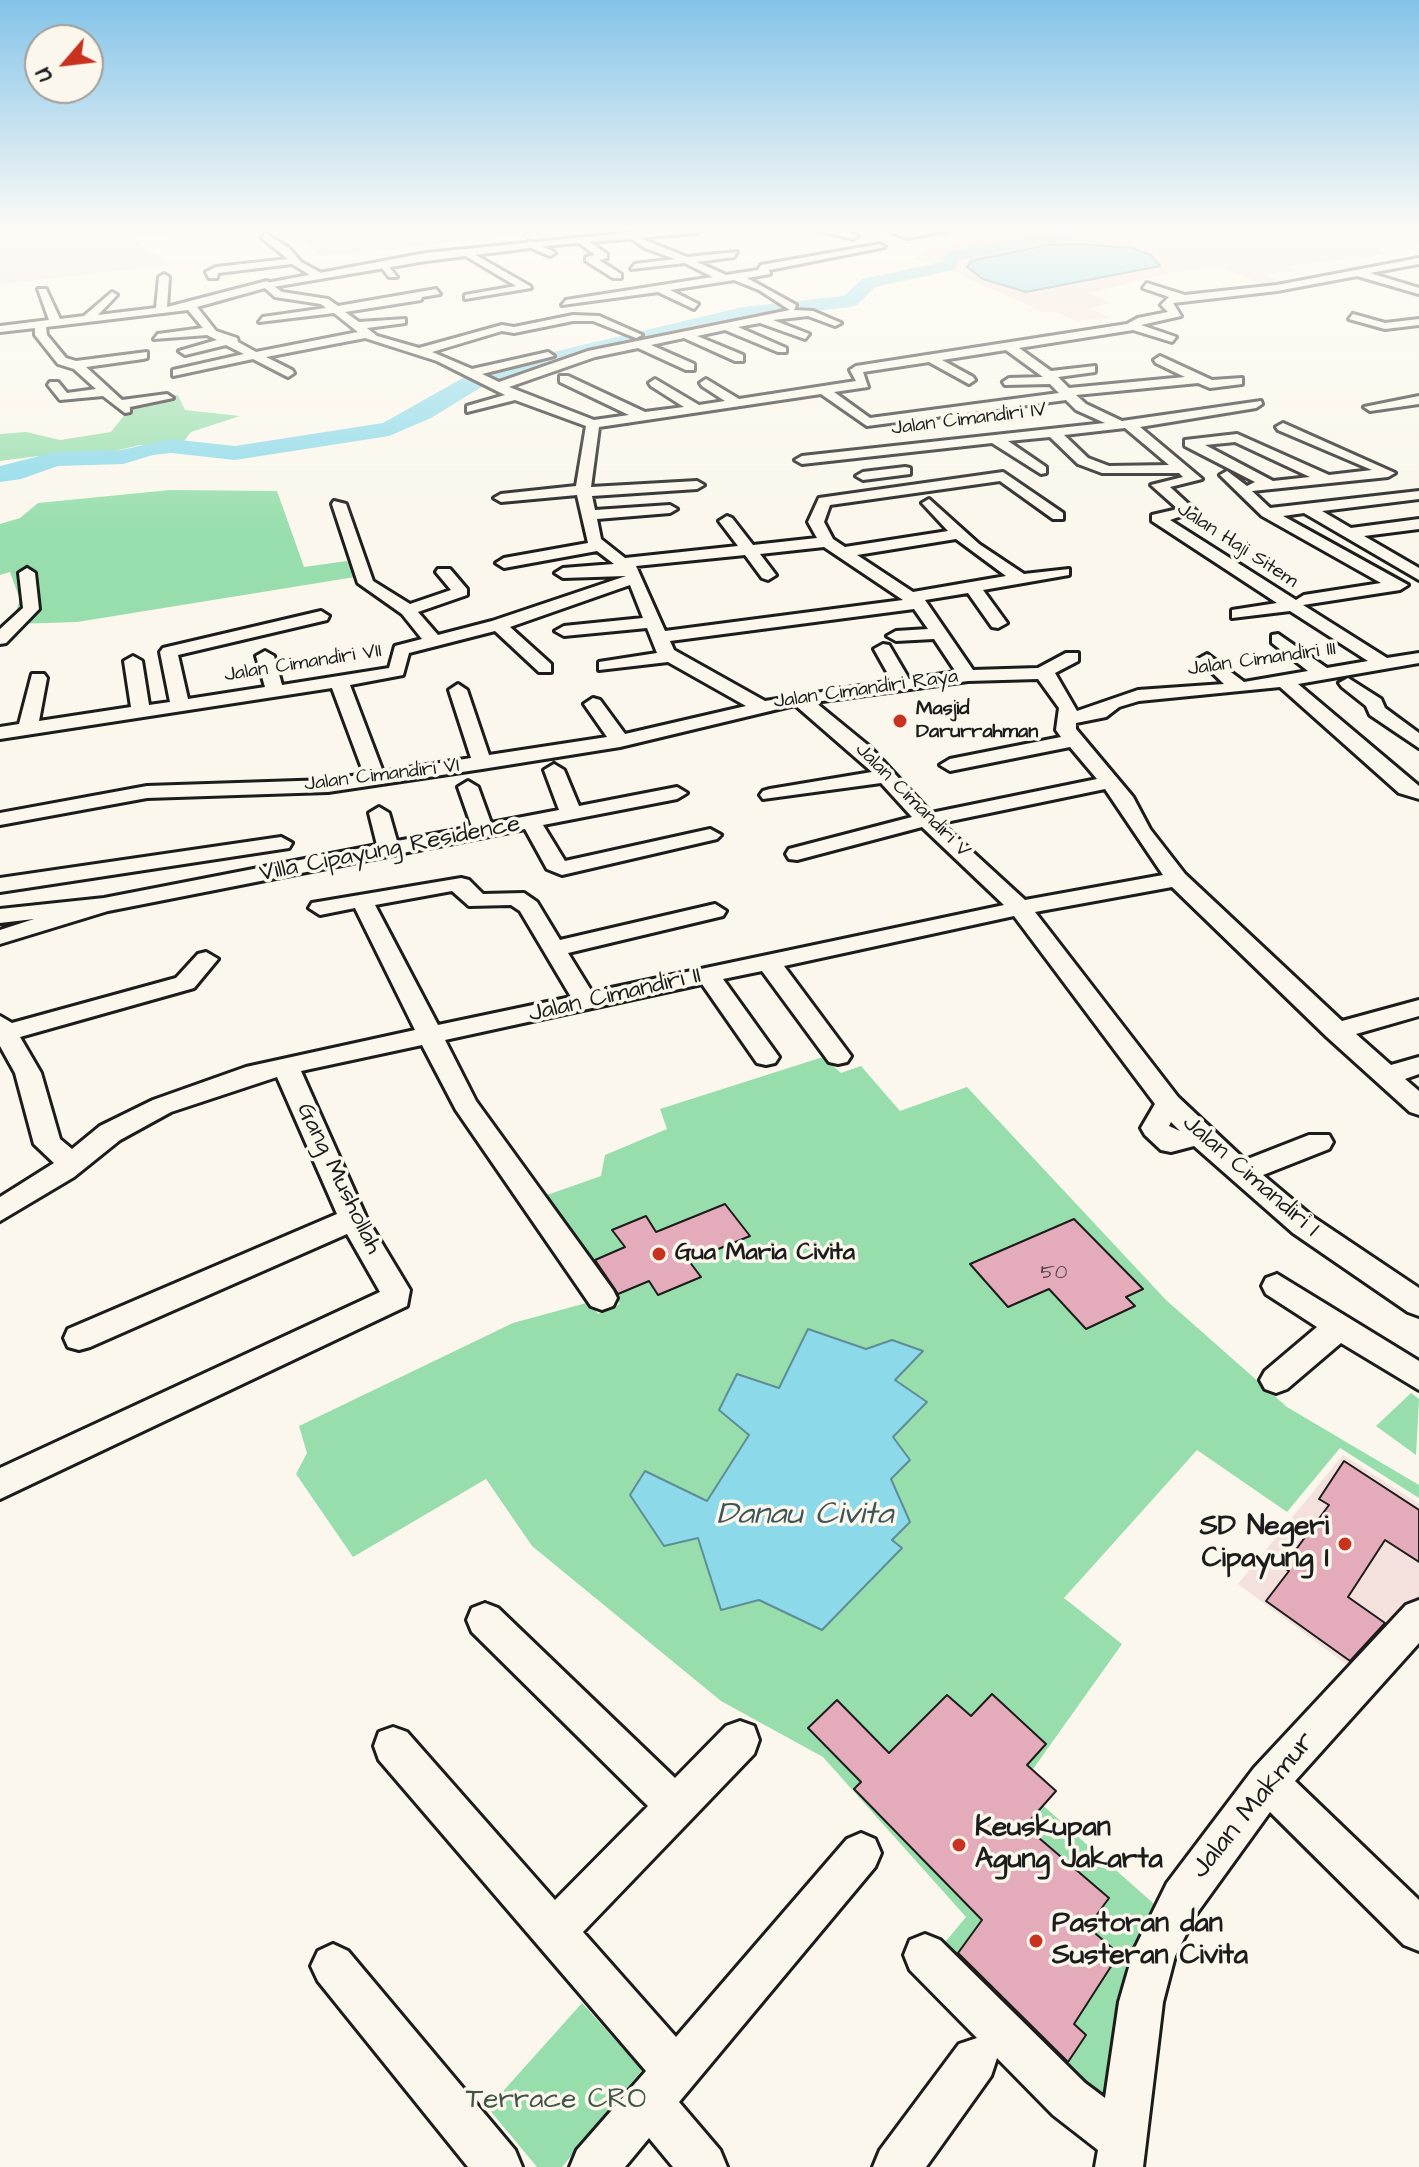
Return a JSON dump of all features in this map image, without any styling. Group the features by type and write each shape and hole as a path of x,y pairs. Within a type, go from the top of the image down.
{"street":[{"path":"41,331 62,361 76,365 143,355"},
{"path":"158,337 209,331"},
{"path":"210,331 288,373"},
{"path":"363,331 482,379 515,396 593,424 734,401 869,387 856,370 1105,331"},
{"path":"177,373 390,331"},
{"path":"418,352 491,331"},
{"path":"517,331 557,349 592,354 611,364"},
{"path":"579,331 586,335"},
{"path":"623,331 690,367"},
{"path":"592,354 667,331"},
{"path":"482,379 557,349 699,331"},
{"path":"737,331 782,350"},
{"path":"792,331 805,336"},
{"path":"1148,331 1172,339"},
{"path":"684,334 739,358"},
{"path":"185,351 249,336"},
{"name":"Jalan Haji Sitem","path":"1011,348 1096,416 1118,424 1195,479 1158,485 1189,511 1157,518 1273,592 1298,602 1384,664"},
{"path":"482,379 557,349"},
{"path":"504,350 527,361"},
{"path":"933,360 969,380"},
{"path":"1160,360 1216,385 1238,381"},
{"path":"218,377 270,364"},
{"path":"76,365 122,406 167,398"},
{"path":"1009,382 1091,369"},
{"path":"564,379 640,415"},
{"path":"823,390 865,421 933,430 1066,394 1200,379"},
{"path":"655,383 694,407"},
{"path":"706,383 734,401"},
{"path":"54,385 64,397 104,392"},
{"path":"1152,385 1176,396"},
{"path":"472,409 515,396"},
{"path":"1370,407 1419,400"},
{"path":"651,404 666,411"},
{"name":"Jalan Cimandiri IV","path":"884,451 933,430 995,439 1175,419 1256,404"},
{"path":"1041,418 1075,430"},
{"path":"1175,419 1193,431"},
{"path":"1019,436 1005,423 1035,434"},
{"path":"593,424 584,491 587,515 597,546 629,570 670,656 605,666"},
{"path":"1118,424 1131,441"},
{"path":"1283,427 1407,484"},
{"path":"1053,432 1079,458 1107,470 1185,469"},
{"path":"1271,485 1190,443 1232,437 1326,479"},
{"path":"995,439 1041,470"},
{"path":"802,460 884,451"},
{"name":"Jalan Cimandiri IV","path":"884,451 907,467 922,487"},
{"path":"863,476 907,467"},
{"path":"1227,475 1267,513 1396,585"},
{"path":"968,676 916,600 827,542 816,522 824,501 1003,476 1058,516"},
{"path":"1239,488 1326,479 1407,484"},
{"path":"820,484 833,498"},
{"path":"1267,513 1308,509 1407,484"},
{"path":"501,498 697,485"},
{"path":"929,503 979,552 1021,579"},
{"path":"339,504 366,583 408,610 433,641"},
{"path":"587,515 670,509"},
{"path":"1308,509 1419,575"},
{"path":"727,521 768,575"},
{"path":"1349,533 1416,527"},
{"path":"845,552 959,534"},
{"path":"563,573 629,570 748,549 827,542"},
{"path":"504,563 597,546"},
{"name":"Jalan Cimandiri VII","path":"0,733 397,671 401,650 498,625 629,570"},
{"path":"408,610 461,592 444,572"},
{"path":"564,631 916,600 1063,572"},
{"path":"0,639 12,624 31,609 27,573"},
{"path":"1273,592 1236,606 1298,602 1419,582"},
{"path":"972,587 998,623"},
{"path":"1,606 12,624"},
{"path":"180,705 169,652 321,616"},
{"path":"599,616 654,625"},
{"path":"498,625 545,668"},
{"path":"618,638 654,625"},
{"path":"904,685 889,643 939,633"},
{"path":"1278,639 1323,674"},
{"path":"265,656 275,692"},
{"name":"Jalan Cimandiri Raya","path":"670,656 760,706 968,676 1042,673"},
{"path":"1072,657 1042,673 1051,679 1068,708 1070,729 1111,782 1140,830 1177,879 1204,908 1419,1106"},
{"name":"Jalan Cimandiri III","path":"950,765 1070,729 1112,703 1138,696 1240,688 1419,658"},
{"path":"1207,659 1240,688"},
{"path":"133,661 141,711"},
{"path":"28,729 38,678"},
{"path":"1284,681 1406,789 1419,793"},
{"path":"339,682 358,726 375,779"},
{"path":"1348,683 1374,703 1389,706 1419,726"},
{"path":"458,690 482,763"},
{"name":"Jalan Cimandiri V","path":"799,699 863,751 1020,908"},
{"path":"1374,703 1377,711 1414,748"},
{"path":"593,704 620,741"},
{"name":"Jalan Cimandiri VI","path":"0,819 147,792 328,786 620,741 692,726 760,706"},
{"path":"554,770 571,813"},
{"path":"770,795 886,776"},
{"path":"797,854 932,819 1111,782"},
{"path":"468,787 484,832"},
{"name":"Villa Cipayung Residence","path":"0,937 15,920 299,868 677,793"},
{"path":"379,813 389,850"},
{"path":"531,822 555,864 562,868 710,835"},
{"path":"0,885 286,833 299,868"},
{"name":"Jalan Cimandiri II","path":"0,1211 72,1163 110,1133 162,1106 218,1084 287,1065 587,1004 1020,908 1177,879"},
{"path":"320,908 452,884 461,885 477,901 516,898 529,907 587,1004"},
{"path":"361,899 465,1104 602,1298"},
{"name":"Jalan Cimandiri I","path":"1020,908 1169,1103 1154,1128 1171,1143 1199,1135 1239,1173 1325,1242 1419,1304"},
{"path":"553,949 715,911"},
{"path":"72,1163 48,1144 28,1073 3,1028 185,983 206,959"},
{"path":"768,962 838,1056"},
{"path":"708,975 766,1057"},
{"path":"1336,1031 1419,1008"},
{"name":"Gang Mushollah","path":"0,1484 389,1304 396,1298 395,1290 353,1219 291,1081 287,1065"},
{"path":"1386,1076 1419,1065"},
{"path":"1239,1173 1319,1142"},
{"path":"79,1338 353,1219"},
{"path":"1277,1286 1419,1377"},
{"path":"1276,1380 1339,1326"},
{"name":"Jalan Makmur","path":"1120,2153 1141,2002 1155,1950 1199,1872 1268,1782 1419,1617"},
{"path":"485,1620 676,1806"},
{"path":"554,1931 740,1740"},
{"path":"393,1746 554,1931 662,2086 703,2167"},
{"path":"1268,1782 1419,1930"},
{"path":"594,2167 861,1853"},
{"path":"925,1955 1120,2153"},
{"path":"333,1966 498,2167"},
{"path":"897,2167 975,2060"}],"shaded area":[{"name":"SD Negeri Cipayung I","path":"1343,1455 1419,1504 1419,1607 1358,1673 1238,1584"}],"green space":[{"path":"178,395 185,410 240,416 191,432 180,446 140,445 93,456 38,456 0,461 0,434 26,432 60,440 111,432 133,404"},
{"path":"170,490 277,491 304,567 347,561 355,577 77,622 11,624 20,600 10,572 0,575 0,524 20,518 38,503"},
{"path":"823,1057 841,1073 861,1066 900,1111 967,1087 1166,1300 1287,1407 1419,1485 1419,1498 1340,1448 1287,1512 1197,1450 1064,1598 1122,1644 1021,1786 1162,1911 1104,2126 932,1958 966,1917 823,1757 721,1701 532,1546 486,1479 353,1557 296,1474 307,1453 299,1426 513,1323 590,1302 598,1314 620,1304 547,1195 601,1176 605,1155 667,1129 660,1109"},
{"path":"1411,1393 1419,1399 1416,1455 1376,1426"},
{"name":"Terrace CRO","path":"582,2003 642,2070 562,2167 537,2167 488,2108"}],"water":[{"name":"Danau Civita","path":"808,1329 866,1349 892,1340 923,1351 895,1380 927,1402 893,1437 910,1460 891,1479 910,1522 892,1540 902,1548 822,1630 759,1600 721,1610 698,1538 664,1546 630,1495 645,1471 707,1501 749,1435 719,1410 737,1374 779,1388"}],"building":[{"name":"Gua Maria Civita","path":"725,1204 750,1236 689,1261 701,1277 658,1295 649,1281 618,1294 595,1260 625,1247 612,1230 646,1216 656,1232"},
{"path":"1074,1219 1143,1289 1126,1297 1135,1306 1086,1329 1049,1289 1008,1307 970,1264"},
{"name":"SD Negeri Cipayung I","path":"1344,1461 1419,1510 1419,1562 1385,1540 1348,1597 1385,1623 1350,1661 1266,1601 1289,1571 1283,1567 1329,1505 1319,1499"},
{"path":"992,1694 1046,1744 1027,1765 1056,1791 1025,1826 1109,1898 1088,1927 1119,1954 1074,2024 1086,2035 1068,2062 958,1953 982,1920 854,1789 861,1782 808,1728 837,1700 889,1753 947,1695 971,1716"}],"waterway":[{"path":"0,474 12,474 55,459 123,457 150,448 171,446 235,453 389,429 423,413 485,375 543,364 589,348 663,331"}],"place":[{"name":"Masjid Darurrahman","path":"900,721"},
{"name":"Gua Maria Civita","path":"659,1254"},
{"name":"SD Negeri Cipayung I","path":"1345,1544"},
{"name":"Keuskupan Agung Jakarta","path":"959,1845"},
{"name":"Pastoran dan Susteran Civita","path":"1036,1941"}]}
